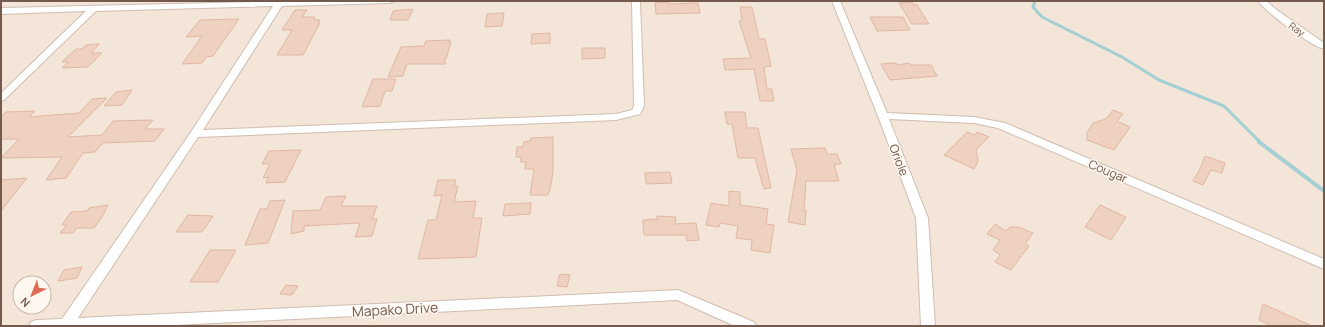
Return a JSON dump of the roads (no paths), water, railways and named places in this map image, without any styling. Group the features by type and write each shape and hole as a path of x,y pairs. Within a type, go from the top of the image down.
{"street":[{"path":"1,11 93,10 390,1"},
{"path":"194,134 616,117 636,112 640,106 636,1"},
{"name":"Oriole","path":"836,1 883,116 922,218 928,326"},
{"name":"Ray","path":"1262,1 1270,10 1324,46"},
{"path":"66,325 279,4"},
{"path":"1,98 93,10"},
{"name":"Cougar","path":"883,116 974,120 1001,125 1324,264"},
{"name":"Mapako Drive","path":"36,326 166,323 678,295 749,326"}],"waterway":[{"path":"1035,1 1033,7 1042,17 1122,57 1159,80 1224,106 1261,143"},
{"path":"1259,142 1324,191"}]}
